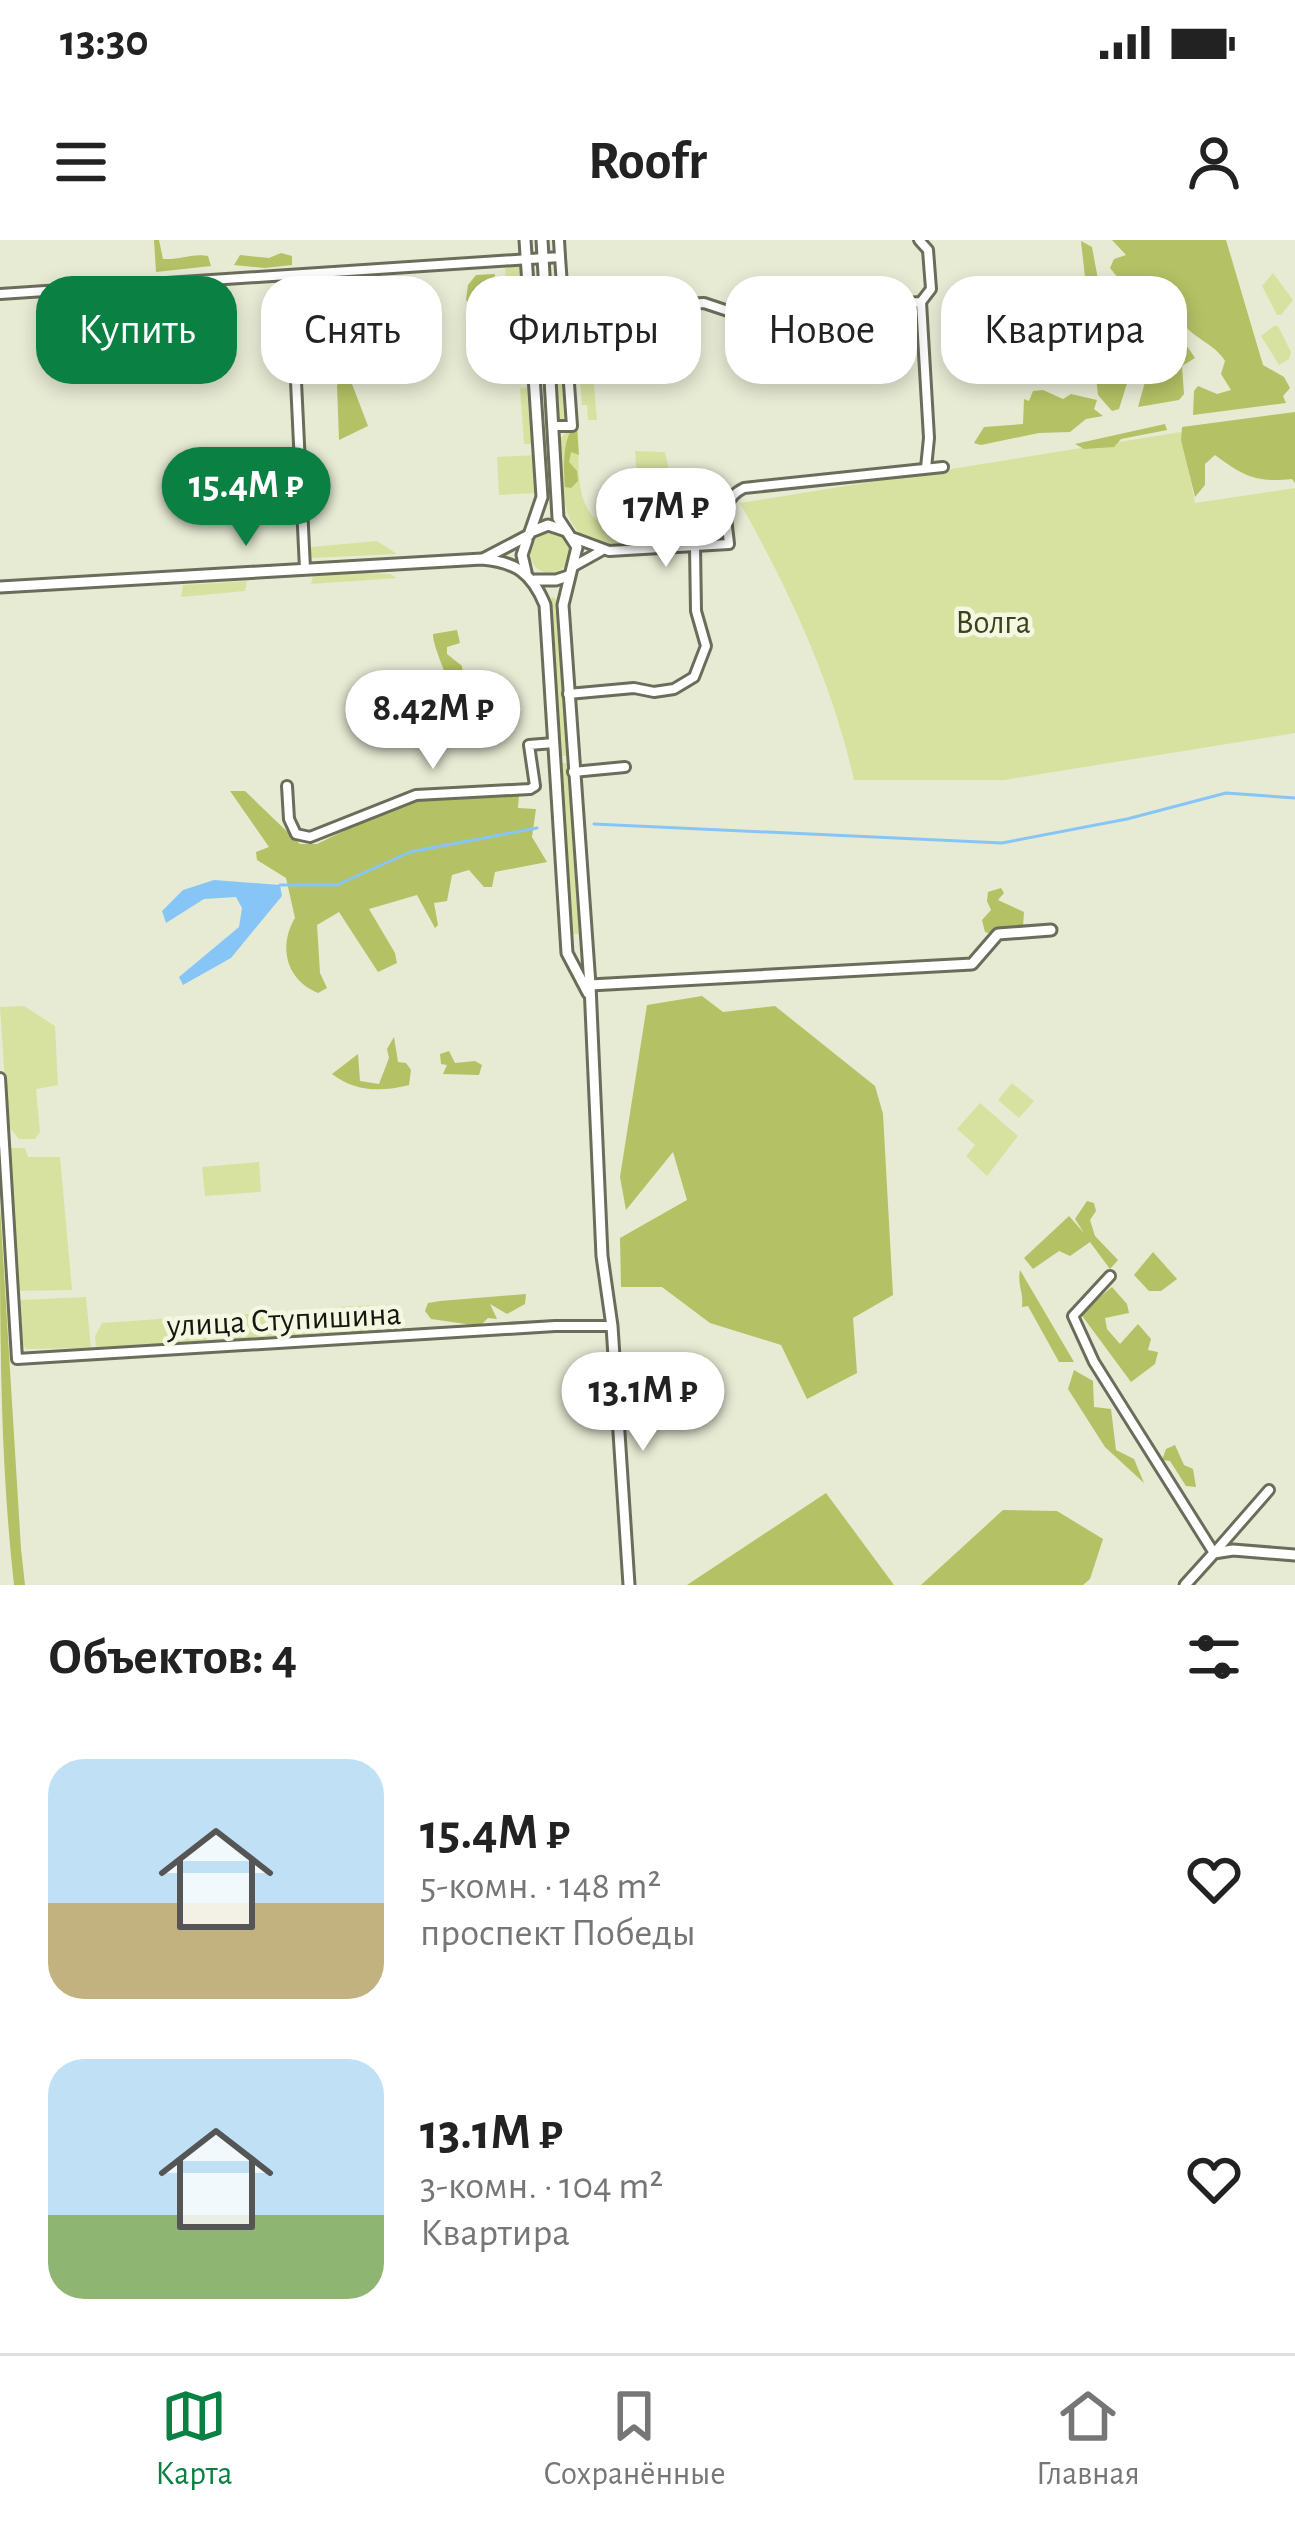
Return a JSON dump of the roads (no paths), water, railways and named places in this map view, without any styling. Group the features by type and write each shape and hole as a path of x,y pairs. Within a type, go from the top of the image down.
{"street":[{"path":"526,240 542,497 522,555 545,605 567,953 589,989"},
{"path":"542,240 545,276"},
{"path":"559,240 561,276"},
{"path":"919,240 928,250 931,289 921,302 929,438 926,468"},
{"path":"303,276 560,257"},
{"path":"0,294 261,279"},
{"path":"701,303 734,313 921,302"},
{"path":"296,384 304,569"},
{"path":"551,384 559,518 577,547 563,604 602,1256 612,1326 628,1585"},
{"path":"553,426 572,426 569,384"},
{"path":"482,559 548,525 603,550 730,544 726,503 744,488 943,466"},
{"path":"542,497 556,497"},
{"path":"568,694 634,688 654,692 674,689 694,676 706,646 696,611 695,547"},
{"path":"0,587 482,559 556,580 603,550"},
{"path":"287,786 289,819 296,833 310,837 416,795 530,789 535,786 529,745 554,743"},
{"path":"573,772 625,767"},
{"path":"589,989 972,964 998,934 1051,930"},
{"path":"567,953 586,950"},
{"path":"0,1078 0,1089"},
{"name":"улица Ступишина","path":"0,1089 16,1359 612,1326"},
{"path":"1110,1276 1073,1316 1094,1362 1214,1553"},
{"path":"1185,1585 1269,1490"},
{"path":"1214,1553 1295,1555"}],"water":[{"path":"214,880 280,885 282,896 231,958 183,985 179,977 239,927 242,908 236,897 204,899 166,923 162,911 183,890"}],"waterway":[{"path":"594,824 1002,843 1127,819 1226,793 1295,798"},
{"path":"280,885 337,885 410,852 537,828"}],"park label":[{"name":"Волга","path":"993,621"}]}
